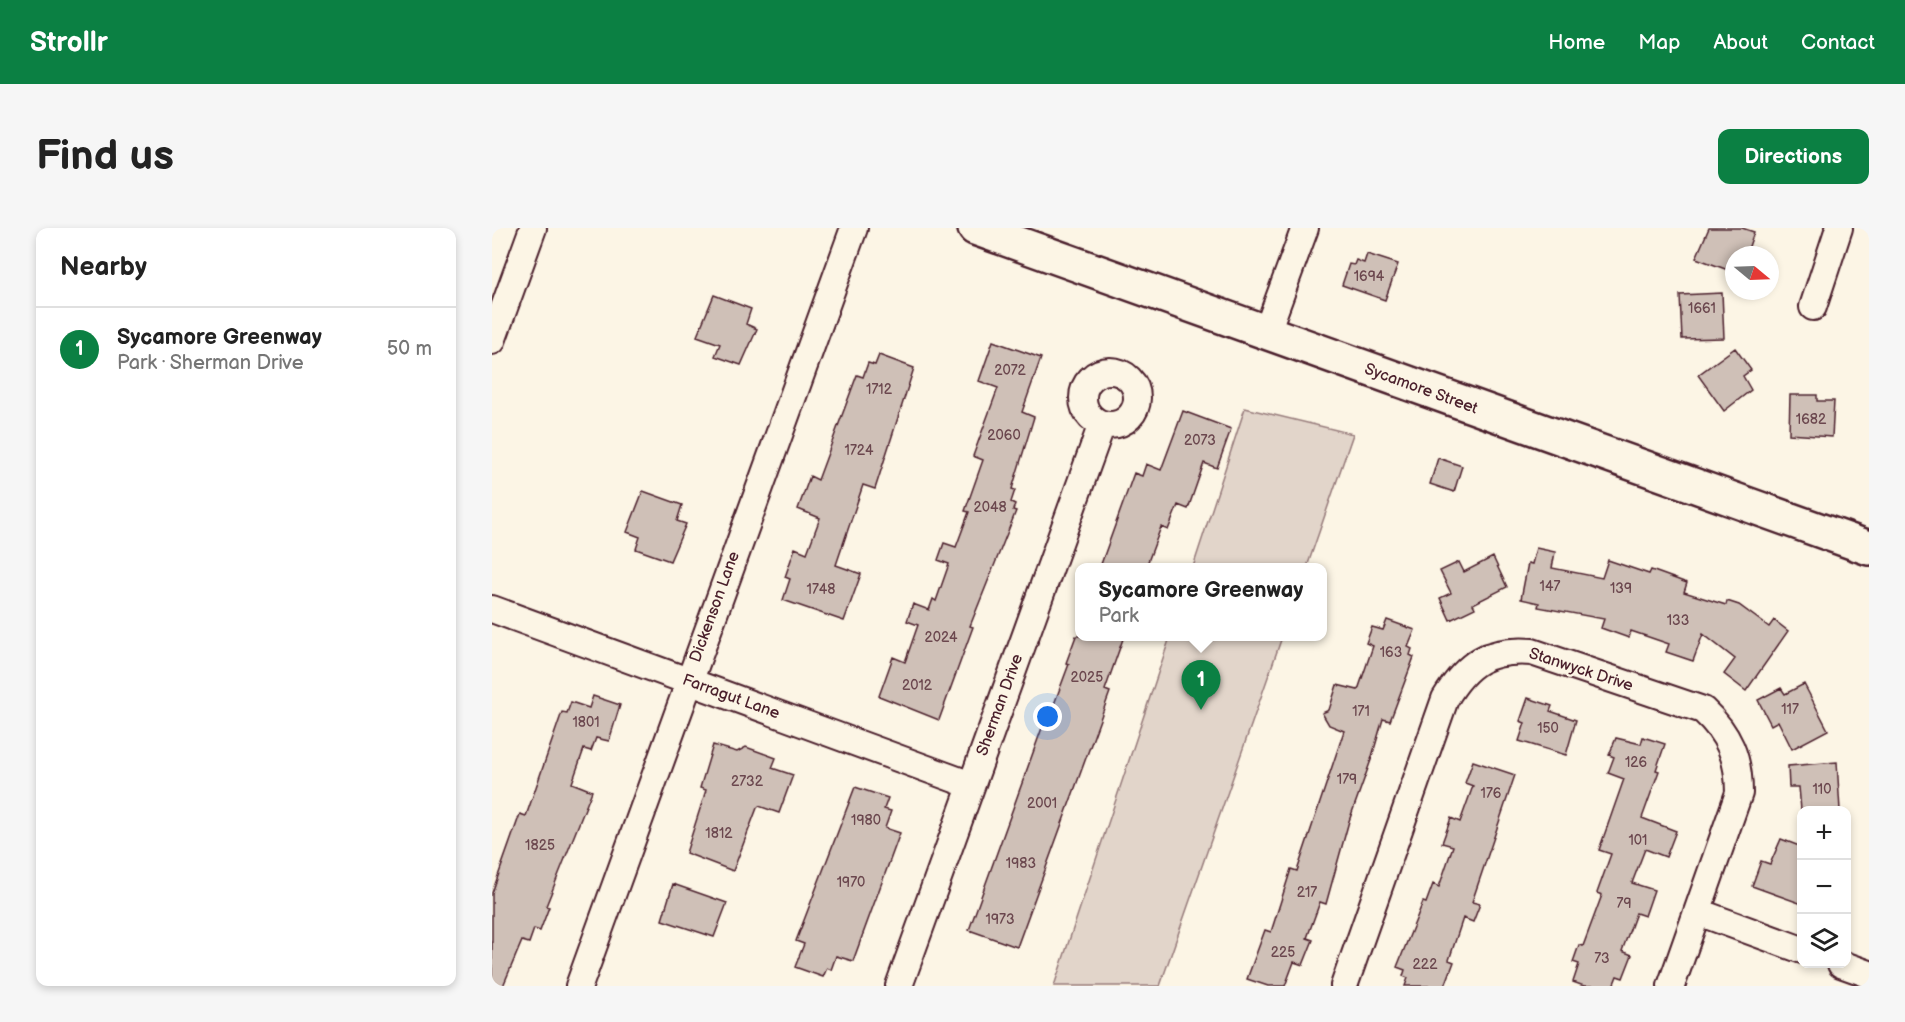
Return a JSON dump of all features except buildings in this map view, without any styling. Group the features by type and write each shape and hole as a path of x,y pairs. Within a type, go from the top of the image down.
{"street":[{"path":"492,341 532,228"},
{"name":"Dickenson Lane","path":"579,986 854,228"},
{"name":"Sycamore Street","path":"975,228 1869,548"},
{"path":"1266,334 1305,228"},
{"path":"1813,307 1839,228"},
{"name":"Sherman Drive","path":"899,986 1102,424"},
{"name":"Farragut Lane","path":"492,609 971,784"},
{"name":"Stanwyck Drive","path":"1344,986 1445,699 1457,678 1473,663 1492,654 1511,650 1532,651 1703,710 1719,725 1735,755 1739,793 1671,986"},
{"path":"1698,912 1797,948"},
{"path":"1851,967 1869,974"}],"shaded area":[{"path":"1245,408 1353,434 1308,563 1194,563"},
{"path":"1169,641 1281,641 1160,986 1054,986"}],"place":[{"name":"Sycamore Greenway","path":"1201,710"}]}
